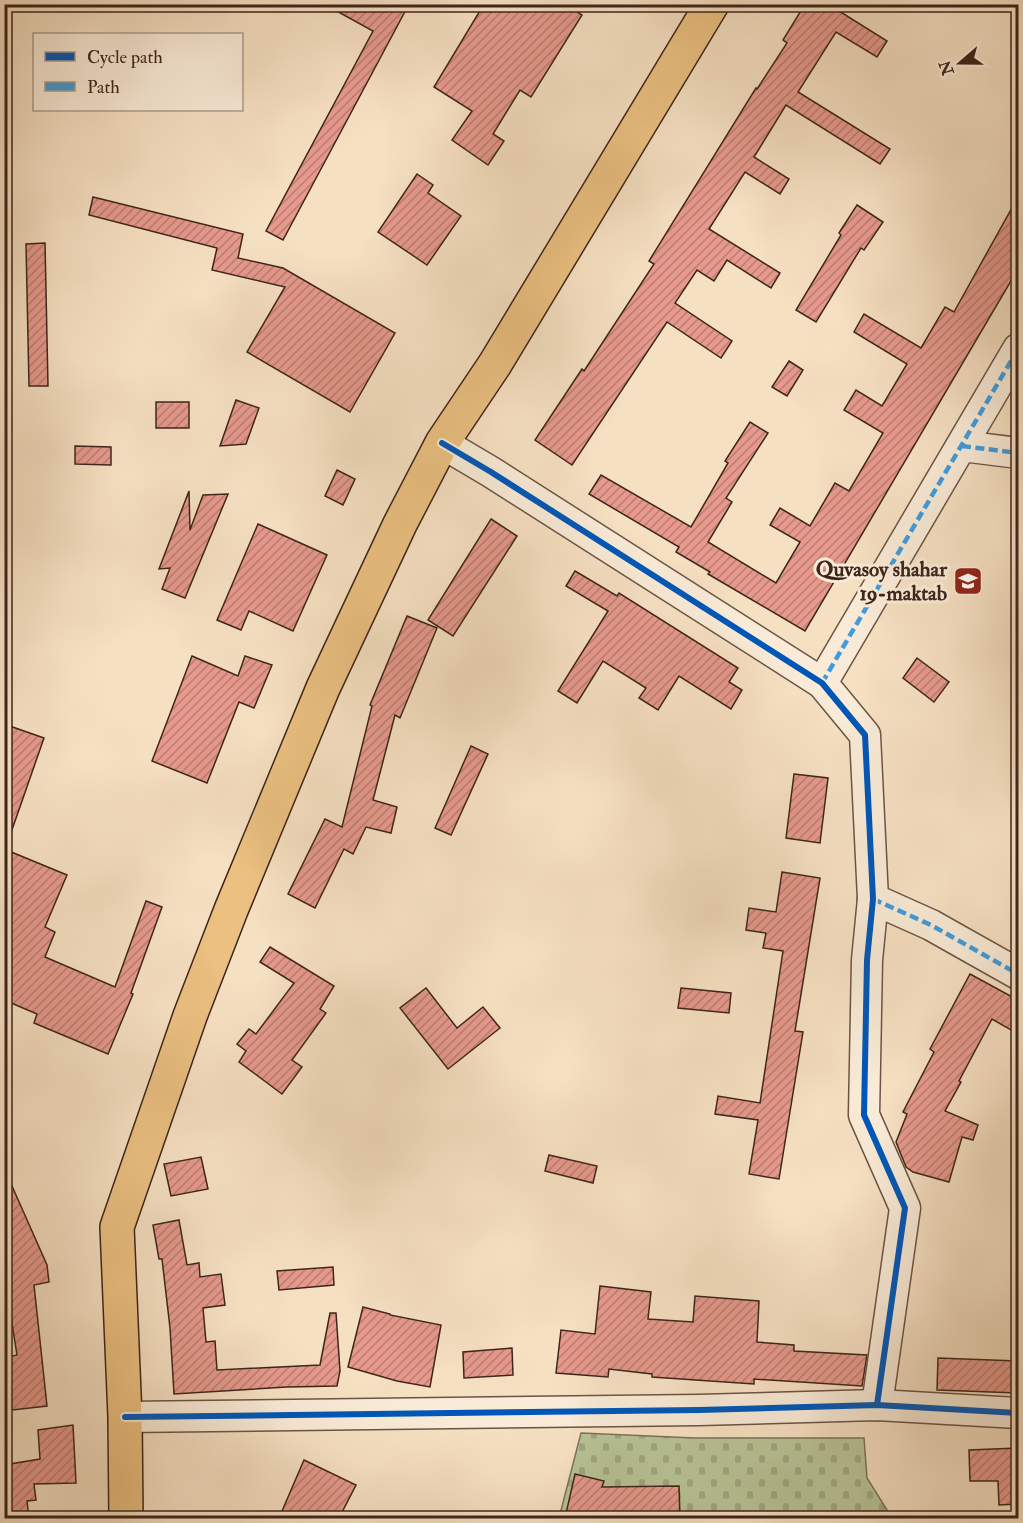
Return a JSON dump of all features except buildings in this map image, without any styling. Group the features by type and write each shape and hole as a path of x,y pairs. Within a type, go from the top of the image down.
{"main road":[{"path":"126,1518 125,1417 117,1227 190,1016 231,910 322,688 400,524 442,443 495,364 712,4"}],"street":[{"path":"822,683 1018,349"},
{"path":"442,443 822,683 865,735 873,899 867,960 864,1115 905,1208 878,1405"},
{"path":"962,446 1018,453"},
{"path":"873,899 931,925 1018,974"},
{"path":"125,1417 699,1410 878,1405 1018,1413"}],"green space":[{"path":"581,1433 695,1438 864,1438 867,1478 892,1518 559,1518"}],"marked path":[{"path":"822,683 1018,349"},
{"path":"962,446 1018,453"},
{"path":"873,899 931,925 1018,974"}],"cycle path":[{"path":"442,443 822,683 865,735 873,899 867,960 864,1115 905,1208 877,1405"},
{"path":"125,1417 699,1410 877,1405 1018,1413"}],"place":[{"name":"Quvasoy shahar 19-maktab","path":"968,581"}]}
